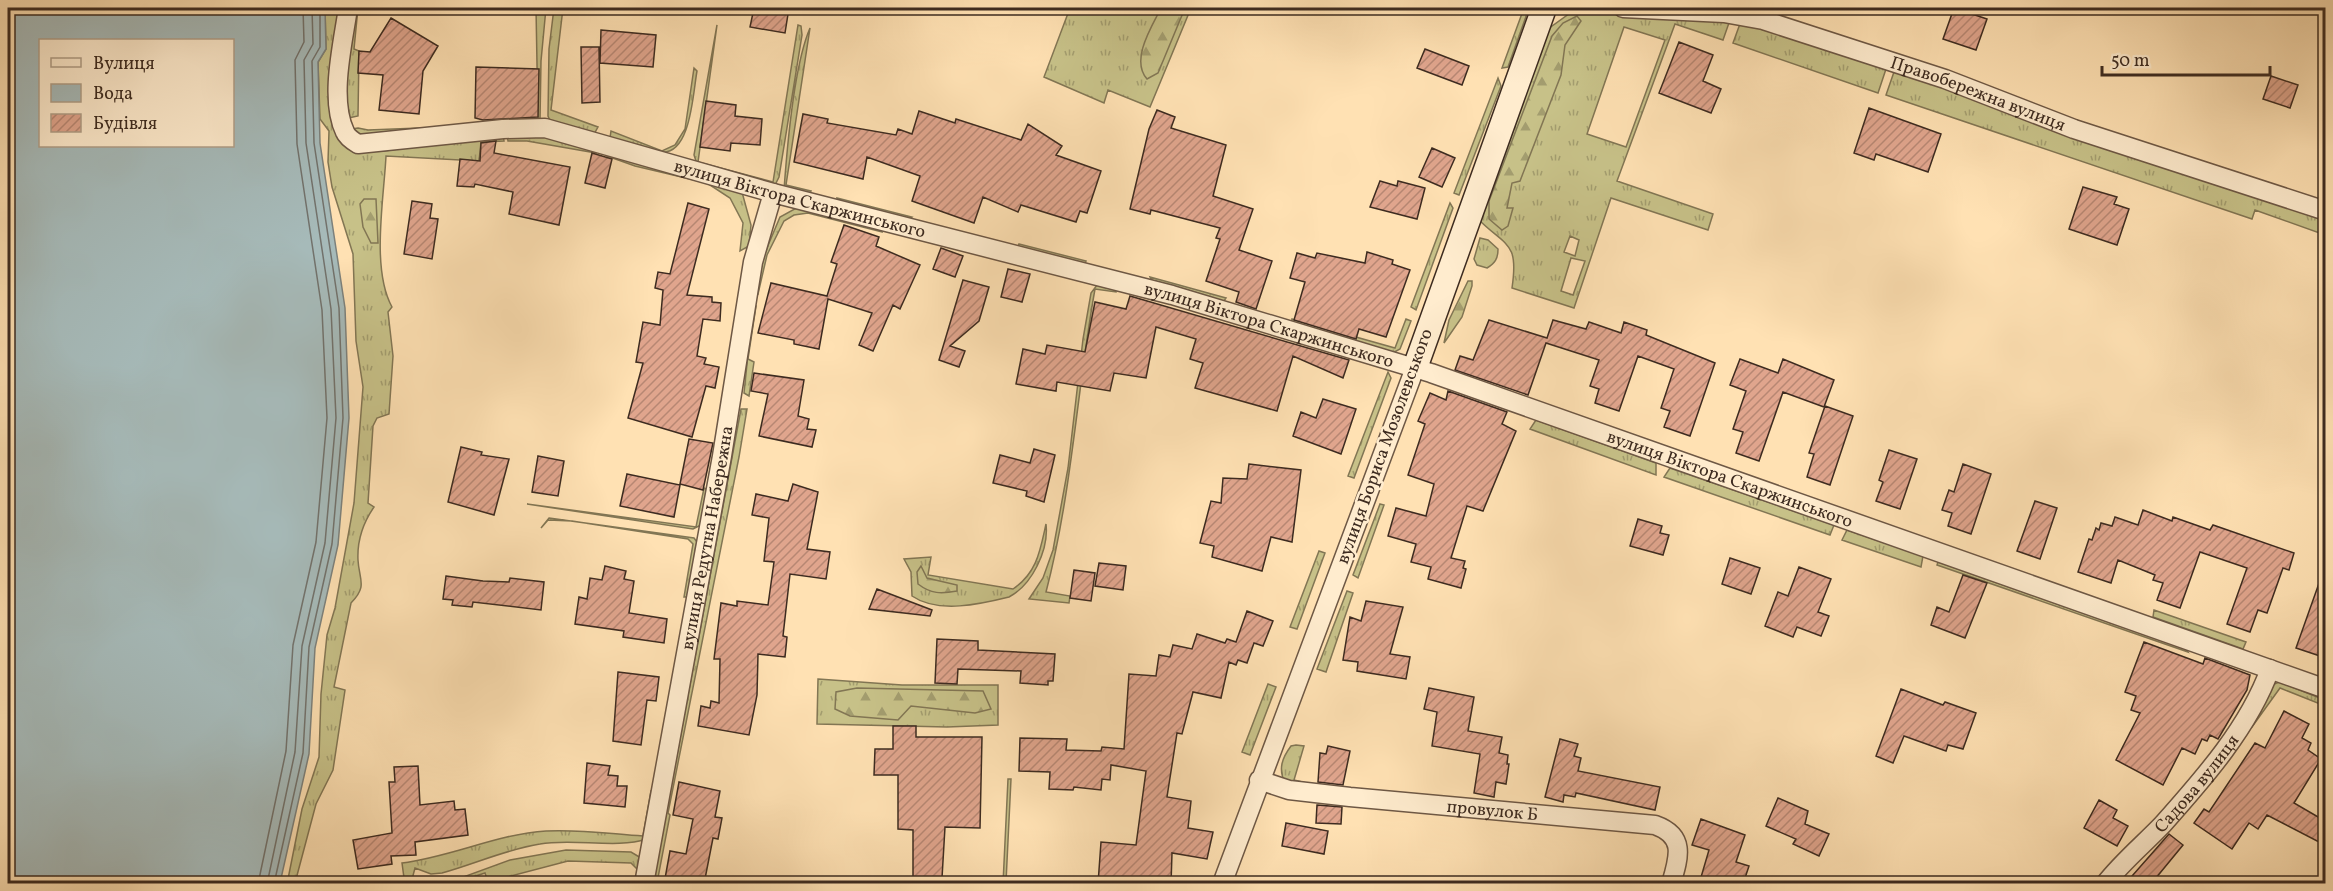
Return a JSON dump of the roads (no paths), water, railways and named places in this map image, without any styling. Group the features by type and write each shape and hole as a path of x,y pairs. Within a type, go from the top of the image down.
{"street":[{"name":"вулиця Віктора Скаржинського","path":"348,8 339,71 340,116 346,134 358,144 503,129 545,128 773,193 1172,295 1415,368 2325,689"},
{"name":"вулиця Бориса Мозолевського","path":"1222,884 1258,780 1415,368 1544,8"},
{"name":"Правобережна вулиця","path":"1623,8 1724,13 1763,20 1945,79 2074,129 2325,211"},
{"name":"вулиця Редутна Набережна","path":"644,884 722,456 753,262 773,193"},
{"name":"Садова вулиця","path":"2105,884 2162,824 2218,759 2263,688 2270,669"},
{"name":"провулок Б","path":"1258,780 1289,790 1350,797 1655,825 1667,829 1678,845 1678,859 1671,884"}],"water":[{"path":"8,8 325,8 326,49 318,62 320,143 345,308 349,418 338,545 315,648 309,754 280,883 8,883"}]}
